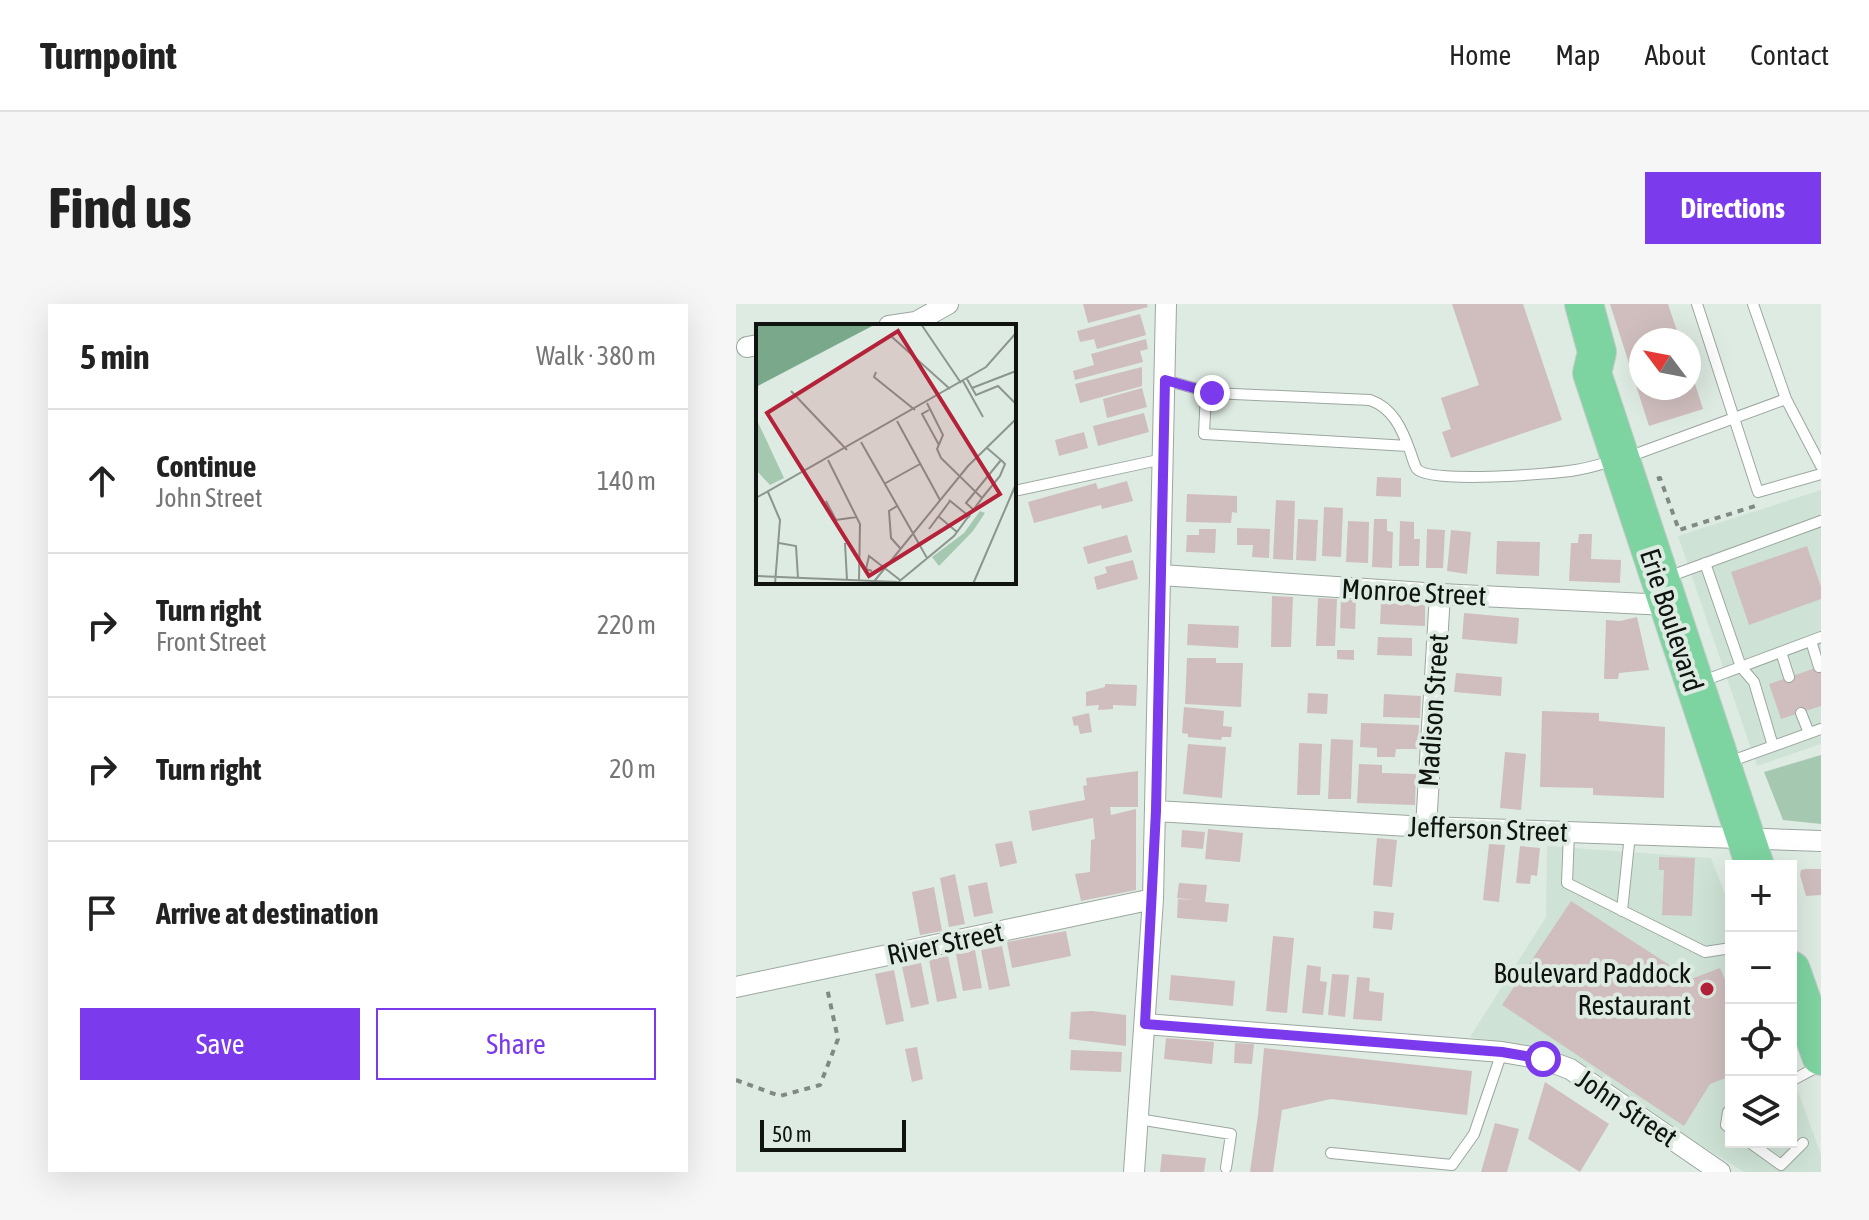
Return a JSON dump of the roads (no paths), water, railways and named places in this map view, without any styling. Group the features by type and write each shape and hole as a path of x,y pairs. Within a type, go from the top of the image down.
{"highway":[{"name":"Erie Boulevard","path":"1558,304 1575,357 1592,373 1750,852"},
{"name":"Erie Boulevard","path":"1584,304 1597,352 1592,373"},
{"path":"1798,976 1821,1056"}],"street":[{"path":"902,324 916,322 948,304"},
{"path":"1134,1172 1153,899 1166,304"},
{"name":"Monroe Street","path":"1161,575 1440,594 1663,593"},
{"name":"Madison Street","path":"1426,827 1440,594"},
{"name":"Jefferson Street","path":"1156,811 1426,827 1630,834 1750,852 1821,841"},
{"name":"River Street","path":"736,987 1153,899"},
{"name":"John Street","path":"1145,1024 1502,1052 1543,1059 1570,1069 1720,1172"}],"lane":[{"path":"1697,304 1758,492 1821,474"},
{"path":"1753,304 1786,399 1821,466"},
{"path":"1165,380 1206,392 1370,400 1391,412 1417,469 1426,475 1468,477 1575,470 1624,475 1734,418 1786,399"},
{"path":"1206,392 1204,434 1408,446"},
{"path":"1016,491 1163,459"},
{"path":"1663,593 1705,563 1821,521"},
{"path":"1705,563 1741,667 1754,682 1773,746"},
{"path":"1694,685 1816,639 1819,667"},
{"path":"1781,652 1789,677"},
{"path":"1801,713 1809,733"},
{"path":"1721,765 1821,729"},
{"path":"1569,832 1567,883 1705,952 1725,949"},
{"path":"1622,911 1630,834"},
{"path":"1331,1153 1452,1165 1474,1134 1502,1052"},
{"path":"1797,1078 1821,1065"},
{"path":"1138,1119 1231,1134 1226,1168"},
{"path":"1755,1148 1778,1169 1803,1143"}],"place":[{"name":"Boulevard Paddock Restaurant","path":"1707,989"}]}
